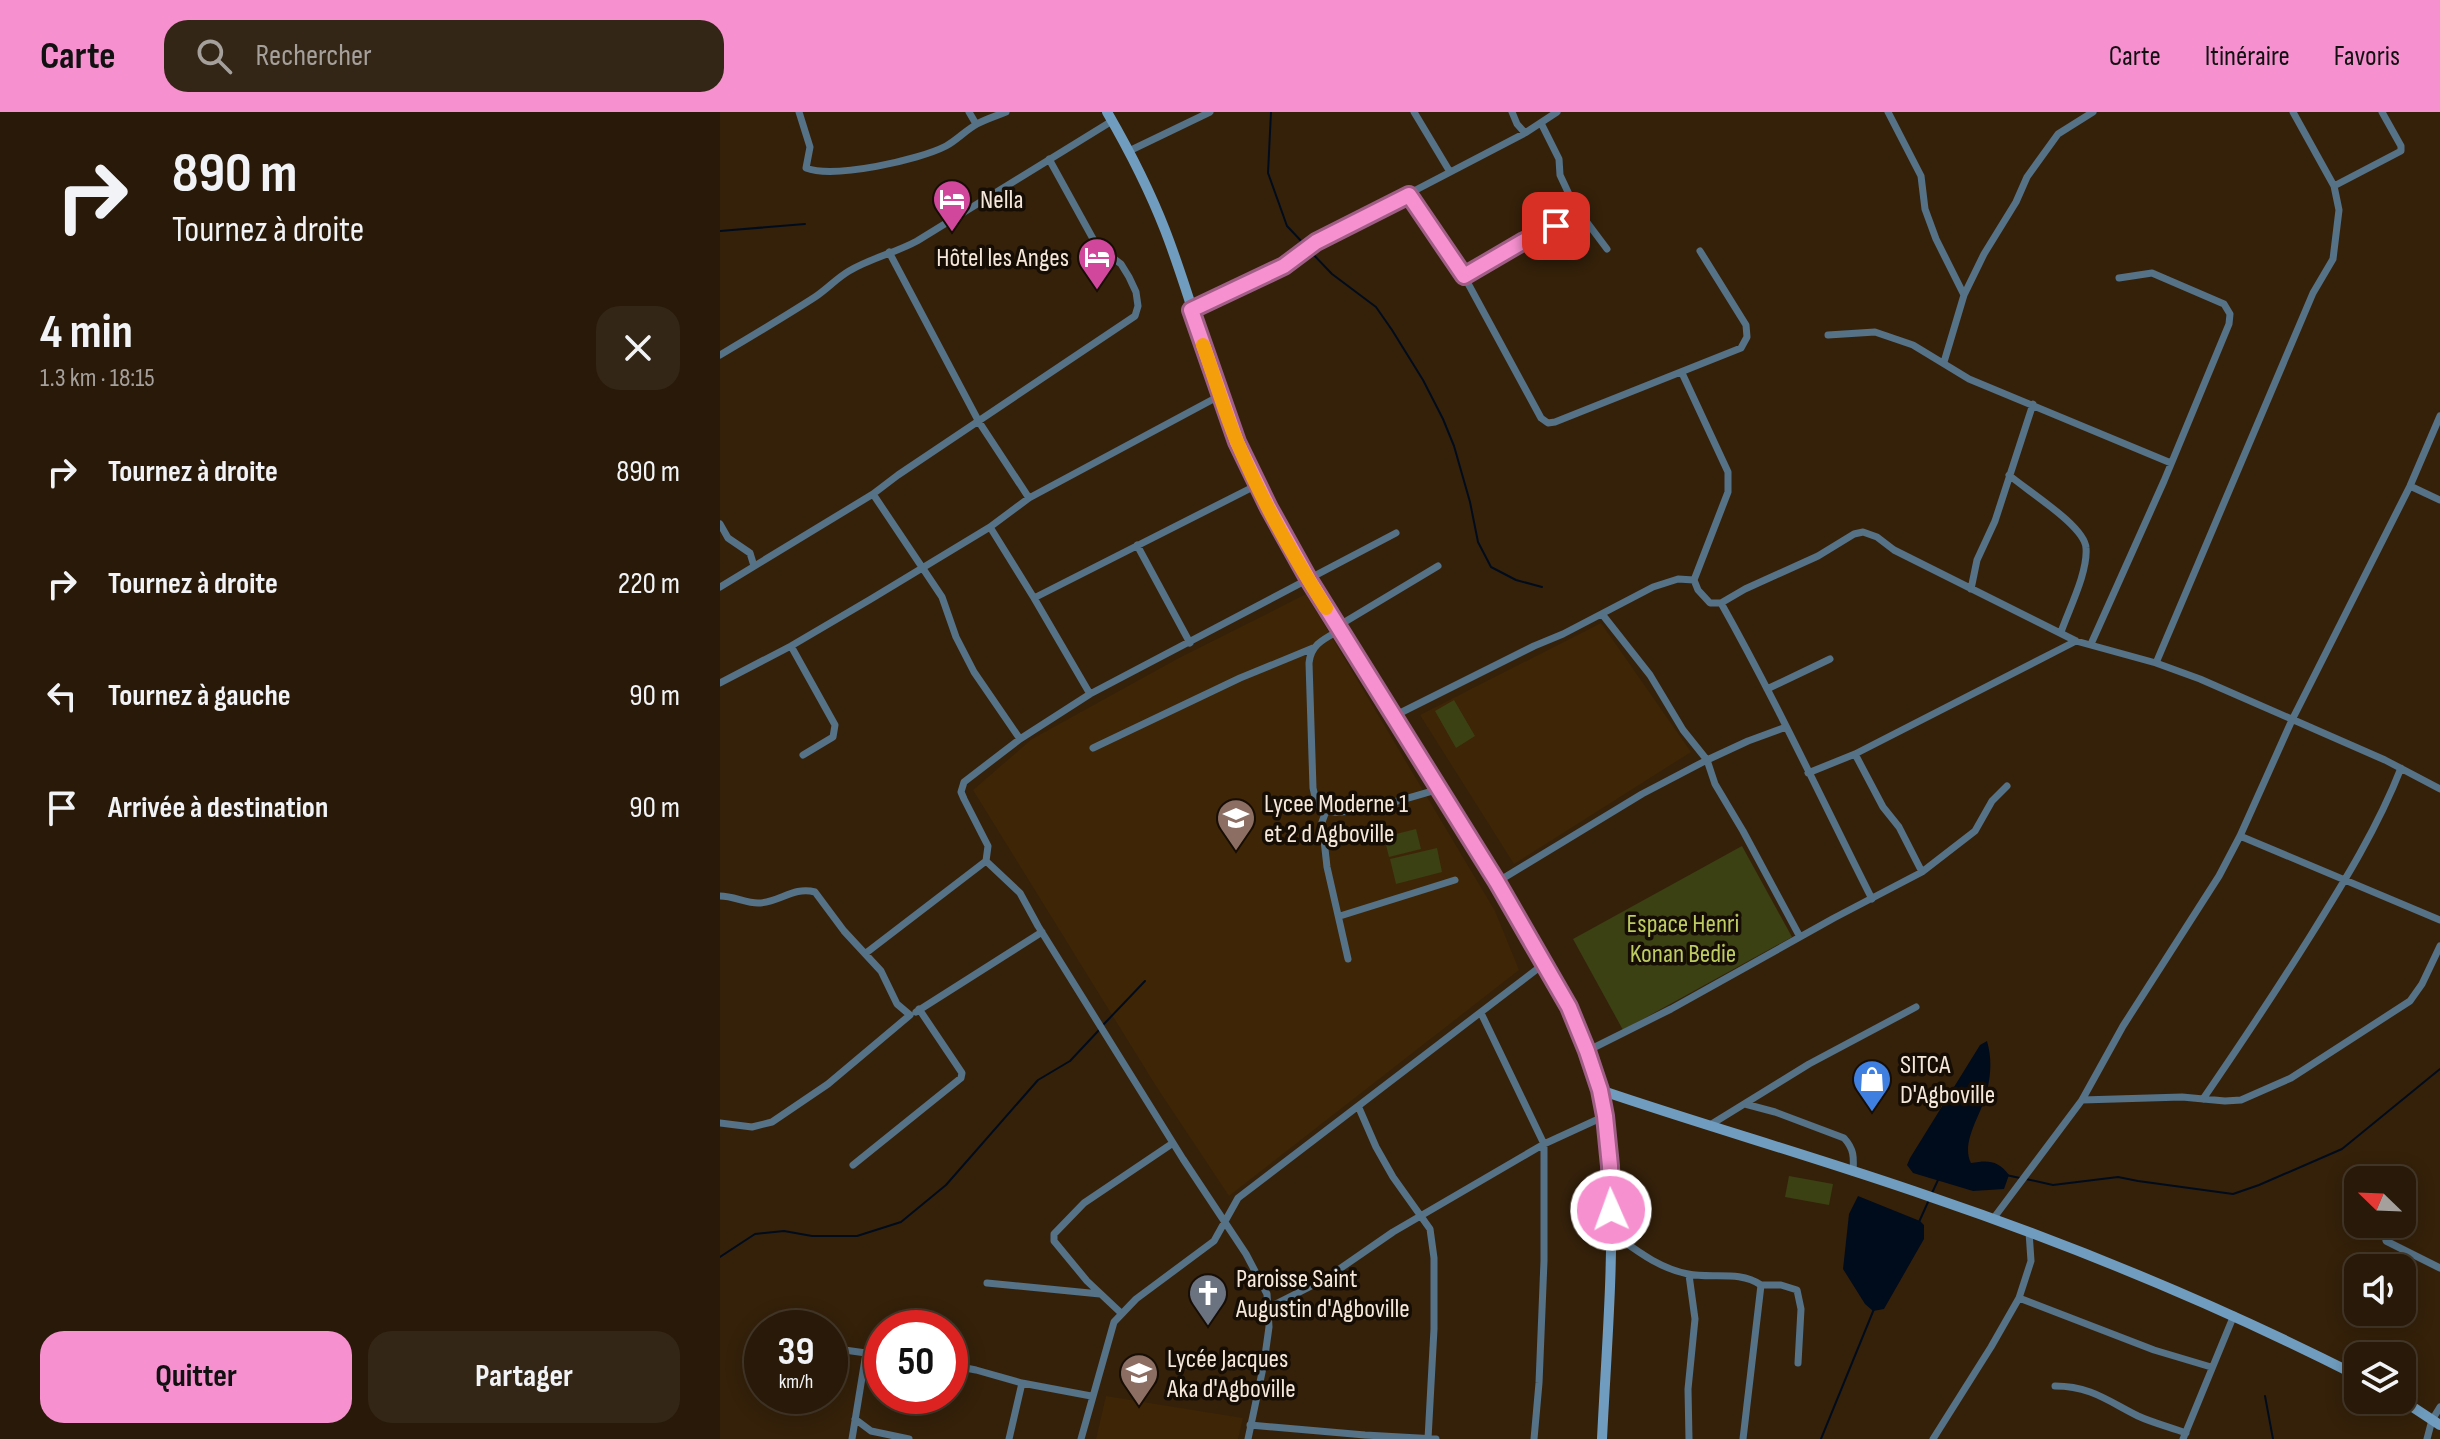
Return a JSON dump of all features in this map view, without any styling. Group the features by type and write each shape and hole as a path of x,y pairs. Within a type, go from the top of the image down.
{"main road":[{"path":"1110,117 1143,178 1165,231 1237,442 1257,485 1309,580 1545,963 1569,1007 1587,1051 1600,1090 1610,1166 1612,1233 1602,1439"},
{"path":"1600,1090 2029,1232 2234,1315 2344,1369"},
{"path":"2416,1409 2436,1422"}],"street":[{"path":"799,112 810,147 806,168 817,171 858,170 900,161 946,146 976,124 1006,112"},
{"path":"969,112 976,124"},
{"path":"1129,151 1210,112"},
{"path":"1414,112 1450,172"},
{"path":"1512,112 1525,133"},
{"path":"1191,310 1284,266 1316,242 1525,133 1557,112"},
{"path":"1888,112 1921,176 1925,209 1964,295"},
{"path":"1944,362 1964,295 2027,177 2058,134 2093,112"},
{"path":"2156,663 2301,319 2333,259 2339,210 2334,186 2293,112"},
{"path":"2334,186 2401,151 2382,112"},
{"path":"720,355 819,294 845,273 917,241 1110,117"},
{"path":"1541,123 1559,159 1560,175 1574,205 1607,249"},
{"path":"720,587 873,494 1135,316 1138,311 1136,292 1129,277 1121,264 1097,246 1049,159"},
{"path":"1409,195 1464,276 1541,418 1548,423 1741,348 1747,337 1746,325 1700,251"},
{"path":"1464,276 1556,226"},
{"path":"889,252 979,422 1029,498"},
{"path":"2091,644 2171,463 2229,324 2230,314 2224,304 2152,273 2119,278"},
{"path":"1828,335 1875,332 1913,345 1969,379 2171,463"},
{"path":"1682,373 1728,472 1728,492 1694,580 1698,590 1710,603 1721,603 1863,532 2076,641 2156,663 2200,679 2401,768 2440,789"},
{"path":"720,683 791,646 990,527 1029,498 1221,395"},
{"path":"1971,589 1977,560 1995,521 2033,404"},
{"path":"1993,1219 2082,1100 2123,1026 2219,876 2292,720 2410,486 2440,416"},
{"path":"2009,475 2080,533 2086,544 2085,563 2061,632"},
{"path":"1034,598 1257,485"},
{"path":"2410,486 2440,500"},
{"path":"873,494 942,597 956,637 974,672 1020,739"},
{"path":"720,524 728,538 750,553 754,566"},
{"path":"990,527 1090,694"},
{"path":"866,953 986,861 988,846 964,799 964,782 1020,739 1090,694 1396,533"},
{"path":"1137,545 1190,643"},
{"path":"1093,748 1240,678 1313,648 1339,628 1438,566"},
{"path":"1394,716 1670,581 1694,580"},
{"path":"1721,603 1779,708 1872,899"},
{"path":"1602,614 1650,675 1683,730 1707,760 1715,784 1800,937"},
{"path":"1808,773 1855,754 2076,641"},
{"path":"791,646 835,725 833,737 803,755"},
{"path":"1313,648 1308,688 1313,788 1315,798 1326,811 1335,813 1387,805 1439,789"},
{"path":"1767,689 1830,659"},
{"path":"1497,882 1642,794 1707,760 1786,727"},
{"path":"1855,754 1922,872"},
{"path":"2203,1099 2256,1022 2344,881 2401,768"},
{"path":"1587,1051 1671,1009 1922,872 1975,831 1992,801 2007,786"},
{"path":"1326,811 1322,822 1327,867 1348,959"},
{"path":"2240,836 2440,920"},
{"path":"986,861 1020,893 1173,1143 1246,1254 1267,1294 1269,1327 1248,1439"},
{"path":"1340,916 1455,880"},
{"path":"720,896 758,903 794,891 815,892 844,931 885,976 897,1004 910,1015"},
{"path":"720,1123 761,1127 772,1122 828,1084 910,1015 1042,932"},
{"path":"2082,1100 2182,1097 2241,1100 2260,1093 2291,1078 2410,1001 2440,946"},
{"path":"1081,1439 1114,1322 1121,1313 1214,1241 1238,1198 1545,963"},
{"path":"1708,1126 1809,1064 1916,1007"},
{"path":"853,1165 961,1078 962,1073 919,1009"},
{"path":"1481,1013 1544,1144 1544,1261 1534,1439"},
{"path":"1745,1104 1844,1138 1852,1146 1853,1172"},
{"path":"1359,1108 1376,1147 1430,1229 1434,1258 1434,1329 1428,1439"},
{"path":"1268,1308 1325,1279 1393,1232 1544,1144 1605,1116"},
{"path":"1121,1313 1087,1281 1054,1241 1054,1234 1084,1203 1173,1143"},
{"path":"1933,1439 2019,1298 2031,1261 2029,1232"},
{"path":"1612,1233 1655,1263 1689,1275 1746,1278 1761,1285 1793,1288 1800,1296 1801,1309 1798,1363"},
{"path":"2386,1238 2392,1245 2440,1268"},
{"path":"1689,1275 1695,1319 1688,1389 1689,1439"},
{"path":"987,1283 1102,1294"},
{"path":"1743,1439 1761,1285"},
{"path":"2019,1298 2154,1350 2211,1367"},
{"path":"2055,1386 2074,1386 2094,1392 2137,1416 2185,1436 2234,1315"},
{"path":"852,1439 864,1365"},
{"path":"968,1368 1091,1396"},
{"path":"1009,1439 1022,1383"},
{"path":"2427,1439 2440,1407"},
{"path":"855,1419 871,1431 909,1439"},
{"path":"1250,1425 1366,1437 1436,1439"}],"shaded area":[{"name":"Lycee Moderne 1 et 2 d Agboville","path":"1306,594 1495,911 1519,970 1229,1196 1156,1086 973,790 1032,739 1177,659"},
{"path":"1601,623 1691,752 1514,864 1420,715"},
{"name":"Lycée Jacques Aka d'Agboville","path":"1106,1396 1243,1418 1238,1439 1096,1439"}],"green space":[{"path":"1454,700 1475,736 1456,748 1435,711"},
{"path":"1416,829 1421,849 1389,857 1384,837"},
{"name":"Espace Henri Konan Bedie","path":"1742,846 1792,937 1623,1030 1573,939"},
{"path":"1437,848 1442,872 1396,884 1390,859"},
{"path":"1789,1176 1833,1184 1829,1205 1785,1197"}],"water":[{"path":"1987,1041 1989,1078 1985,1099 1970,1137 1968,1155 1971,1163 1992,1162 2001,1166 2009,1175 2004,1189 1973,1191 1913,1173 1907,1165 1910,1158 1980,1045"},
{"path":"1858,1196 1924,1225 1924,1239 1884,1309 1873,1311 1865,1304 1843,1269 1849,1214"}],"waterway":[{"path":"1271,112 1268,173 1287,226 1305,245"},
{"path":"720,231 805,224"},
{"path":"1309,250 1332,274 1376,307 1423,380 1454,446 1478,542 1491,567 1516,580 1542,587"},
{"path":"1104,1024 1145,981"},
{"path":"720,1257 755,1234 784,1231 812,1236 857,1236 901,1222 946,1185 1038,1080 1070,1061 1100,1029"},
{"path":"2026,1179 2053,1185 2118,1177 2233,1194 2342,1149 2440,1069"},
{"path":"2006,1175 2020,1178"},
{"path":"1932,1193 1938,1180"},
{"path":"1919,1222 1928,1202"},
{"path":"1821,1439 1874,1309"},
{"path":"2265,1396 2273,1439"}],"slow traffic":[{"path":"1203,345 1237,442 1257,485 1326,608"}],"place":[{"name":"Nella","path":"952,233"},
{"name":"Hôtel les Anges","path":"1097,291"},
{"name":"Lycee Moderne 1 et 2 d Agboville","path":"1236,852"},
{"name":"SITCA D'Agboville","path":"1872,1113"},
{"name":"Paroisse Saint Augustin d'Agboville","path":"1208,1327"},
{"name":"Lycée Jacques Aka d'Agboville","path":"1139,1407"}],"route":[{"path":"1556,226 1464,276 1409,195 1316,242 1284,266 1191,310 1237,442 1281,532 1497,882 1569,1007 1600,1090 1610,1166 1611,1210"}]}
